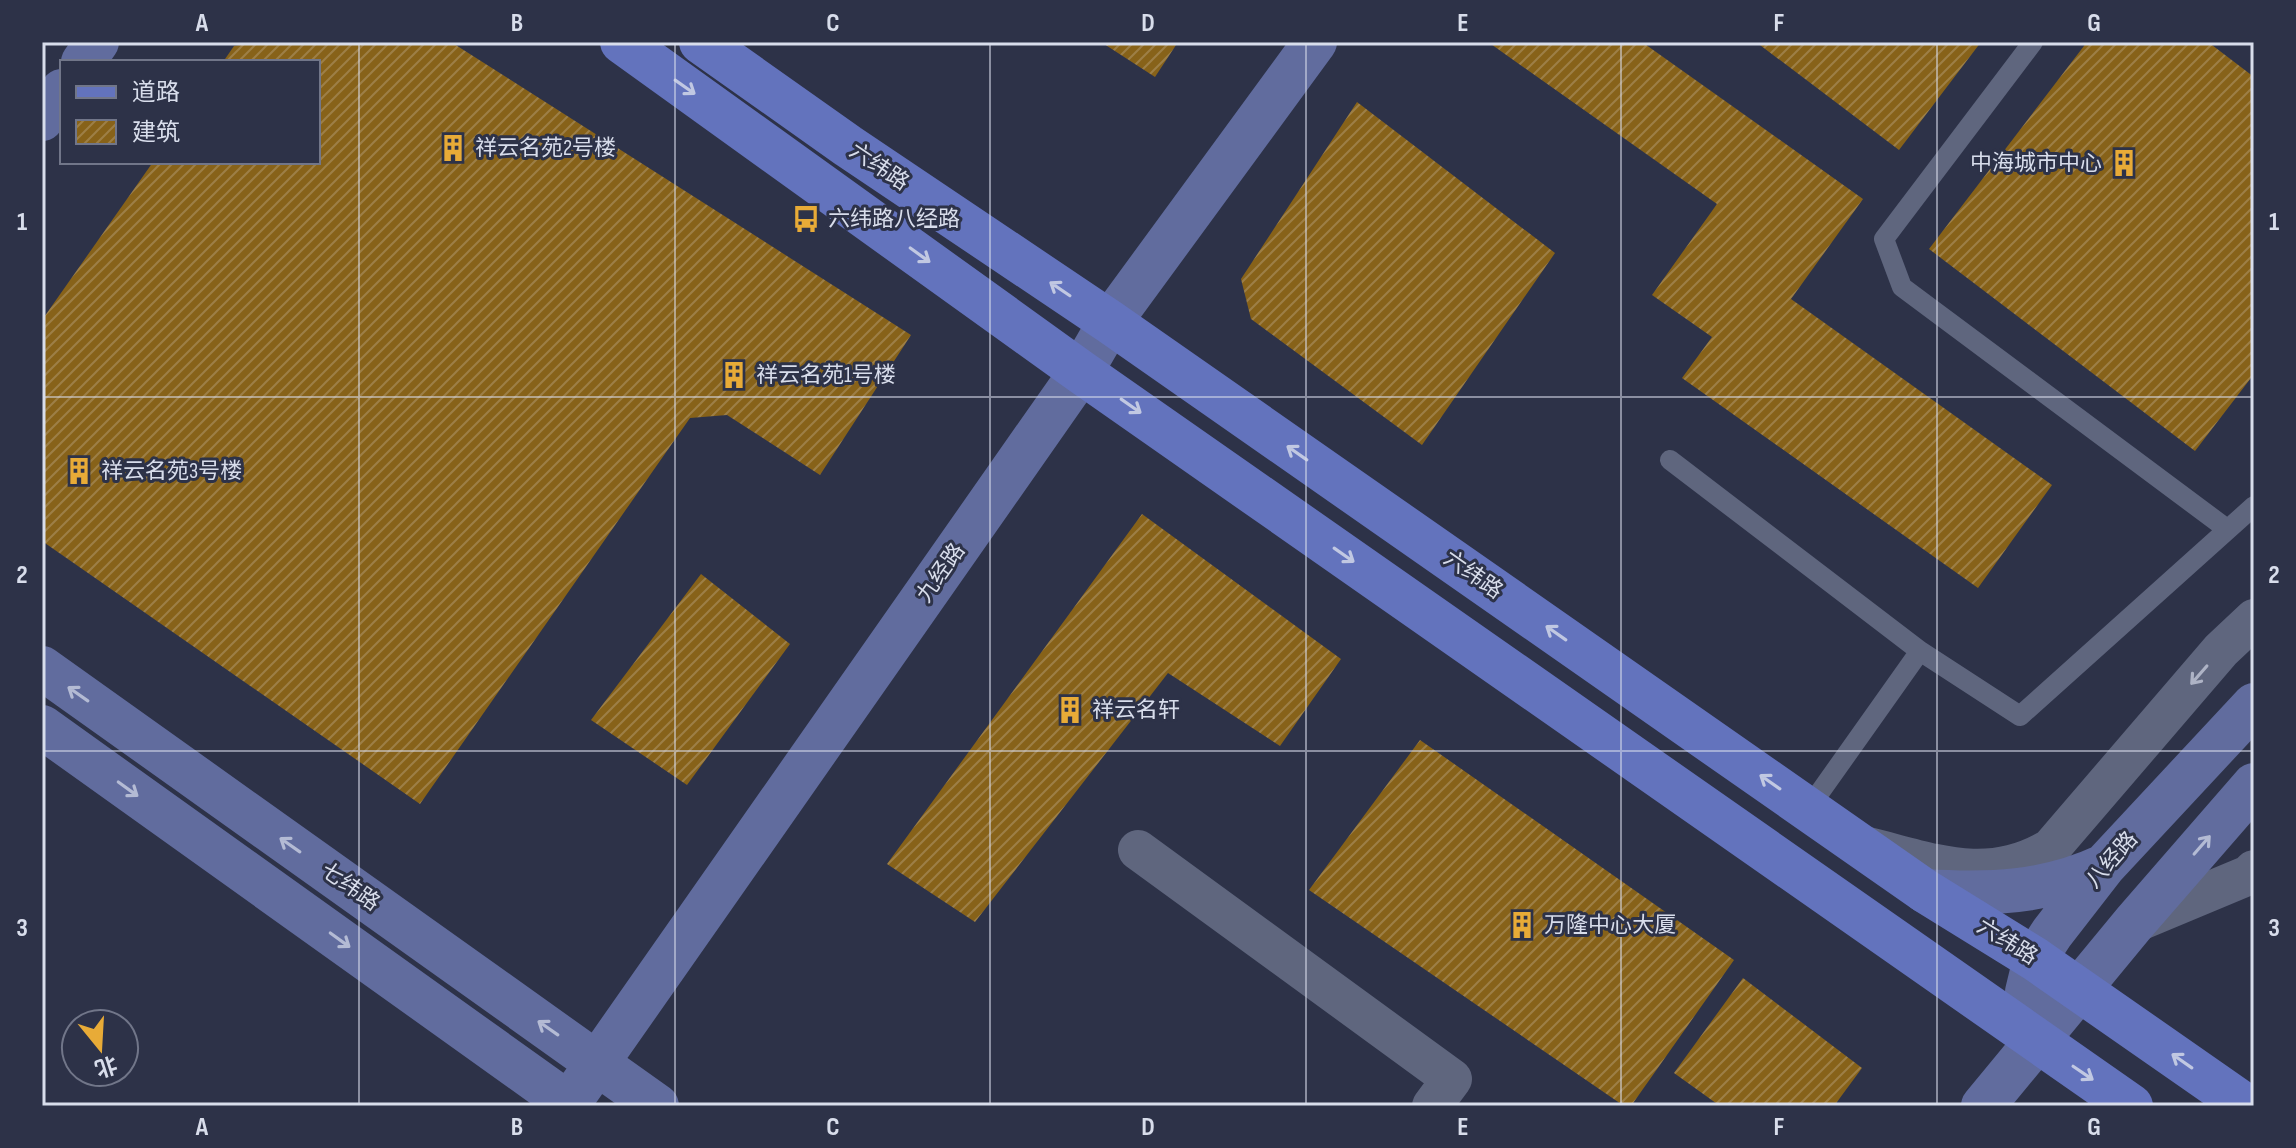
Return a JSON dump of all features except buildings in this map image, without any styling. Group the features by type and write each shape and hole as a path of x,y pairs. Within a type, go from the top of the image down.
{"main road":[{"path":"622,42 1081,372 2131,1106"},
{"name":"六纬路","path":"701,42 848,146 1110,322 1925,891 2035,959 2246,1106"}],"street":[{"path":"84,60 97,42"},
{"name":"九经路","path":"569,1105 1081,372 1110,322 1315,42"},
{"path":"42,119 60,94"},
{"path":"1860,845 1968,870 2009,867 2034,858 2051,848 2221,650 2254,619"},
{"name":"七纬路","path":"42,668 657,1106"},
{"name":"八经路","path":"2035,1041 2027,992 2035,959 2104,866 2254,705"},
{"path":"42,727 569,1105"},
{"path":"1983,1106 2134,923 2254,785"},
{"path":"1138,850 1452,1079 1432,1106"},
{"path":"1925,891 2003,893 2032,890 2077,879 2104,866"},
{"path":"2134,923 2249,875 2254,870"}],"lane":[{"path":"2033,42 1884,239 1902,287 2227,529"},
{"path":"1670,460 1920,651 2020,716 2254,506"},
{"path":"1808,809 1920,651"}],"place":[{"name":"祥云名苑2号楼","path":"453,148"},
{"name":"中海城市中心","path":"2124,163"},
{"name":"六纬路八经路","path":"806,219"},
{"name":"祥云名苑1号楼","path":"734,375"},
{"name":"祥云名苑3号楼","path":"79,471"},
{"name":"祥云名轩","path":"1070,710"},
{"name":"万隆中心大厦","path":"1522,925"}]}
